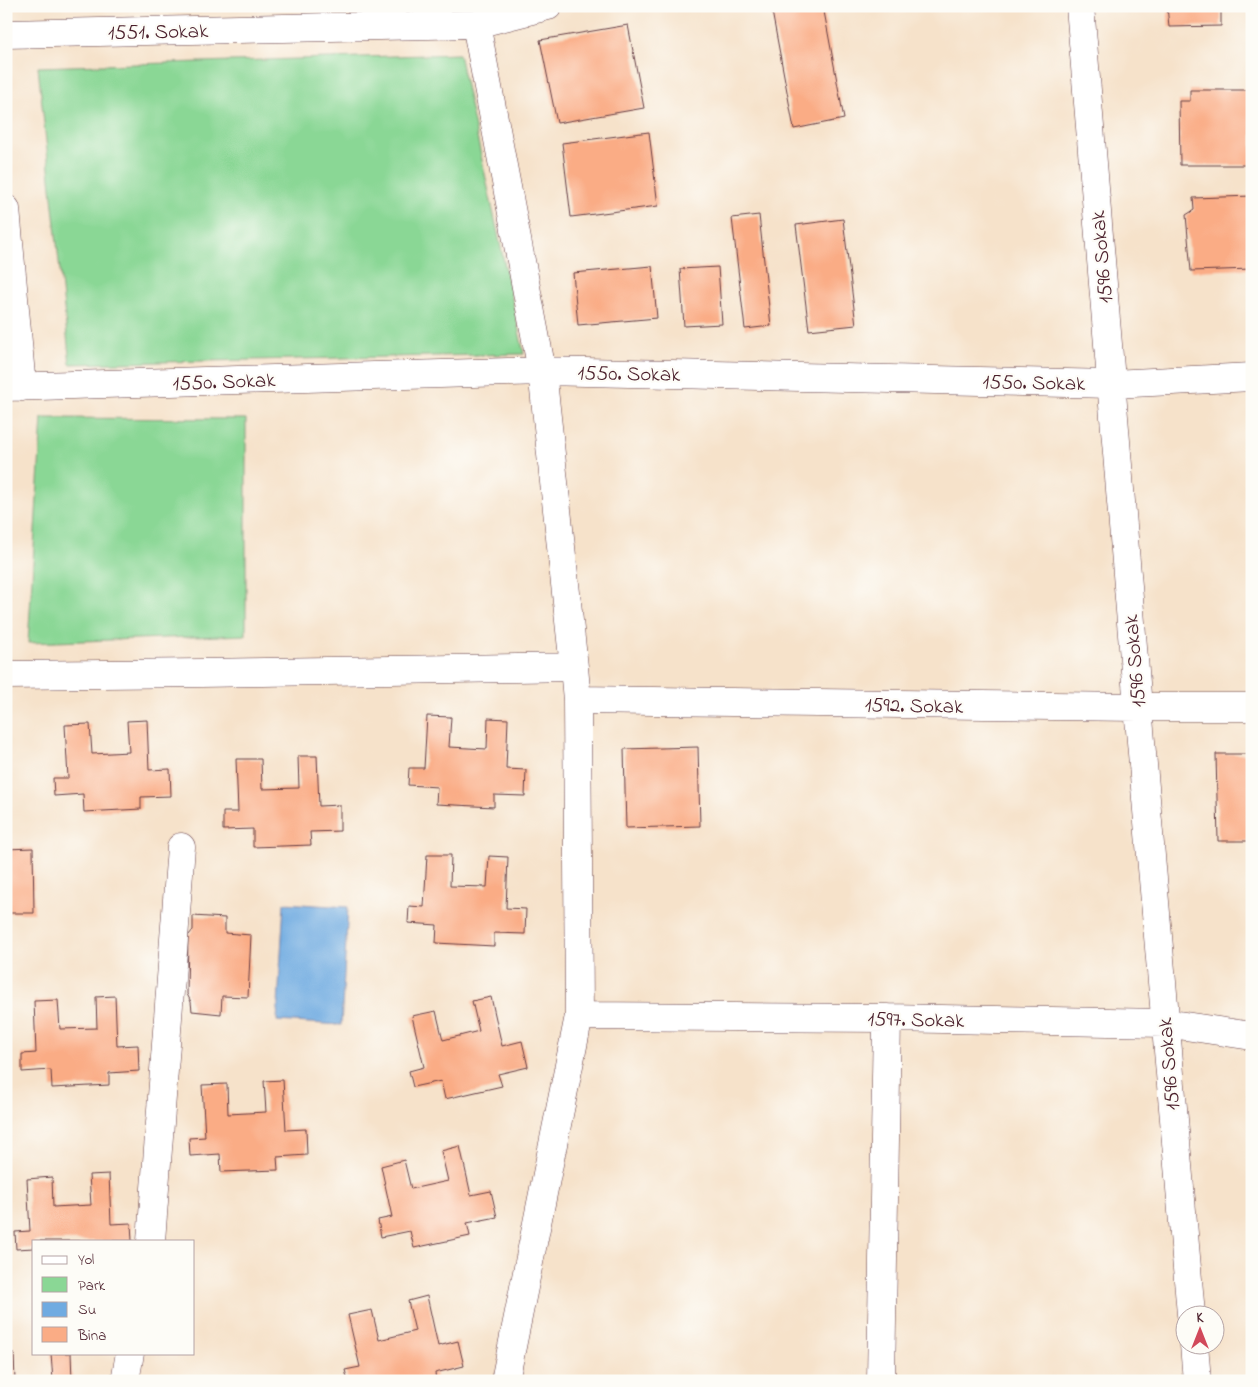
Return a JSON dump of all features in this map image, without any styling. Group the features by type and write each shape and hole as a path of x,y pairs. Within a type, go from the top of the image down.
{"street":[{"name":"1551. Sokak","path":"6,34 476,24 548,6"},
{"name":"1596 Sokak","path":"1080,6 1190,1304"},
{"path":"476,24 542,371 577,700 579,1016 505,1381"},
{"path":"6,209 14,387"},
{"name":"1550. Sokak","path":"14,387 542,371 1112,384 1252,377"},
{"path":"6,675 574,667"},
{"name":"1592. Sokak","path":"577,700 1252,707"},
{"path":"151,1240 181,847"},
{"name":"1597. Sokak","path":"579,1016 887,1018 1165,1023 1252,1036"},
{"path":"881,1381 887,1018"},
{"path":"125,1381 130,1354"},
{"path":"1195,1354 1198,1381"}],"green space":[{"path":"459,54 524,354 70,364 38,67"},
{"path":"42,418 246,419 246,635 28,643"}],"water":[{"path":"284,903 348,907 341,1025 277,1021"}],"building":[{"path":"771,6 823,6 844,119 794,129"},
{"path":"1167,6 1221,6 1221,26 1169,27"},
{"path":"628,25 644,108 557,123 540,40"},
{"path":"1190,90 1252,90 1252,165 1180,165 1179,101 1190,101"},
{"path":"649,132 658,206 571,217 562,143"},
{"path":"1252,196 1252,269 1191,271 1186,215 1194,210 1193,198"},
{"path":"759,215 771,326 745,329 732,218"},
{"path":"843,219 856,325 809,330 796,225"},
{"path":"652,266 657,318 578,325 573,273"},
{"path":"718,267 722,324 684,326 680,269"},
{"path":"427,716 451,717 449,747 487,749 488,718 508,719 506,769 526,770 525,796 494,795 494,807 436,804 437,787 408,785 409,768 424,768"},
{"path":"147,720 149,770 170,769 171,796 141,797 141,809 84,812 83,794 54,796 53,778 68,778 65,725 90,724 92,754 129,752 127,721"},
{"path":"698,747 700,826 626,828 624,749"},
{"path":"1216,754 1252,754 1252,841 1218,841"},
{"path":"298,756 317,756 319,806 340,805 340,831 310,832 311,845 253,847 253,829 223,830 223,812 238,812 236,759 261,759 262,789 299,788"},
{"path":"33,848 34,913 6,913 6,849"},
{"path":"427,855 451,855 450,886 487,887 489,856 508,857 506,908 526,909 525,934 494,933 494,946 436,943 437,925 408,923 409,906 424,907"},
{"path":"193,916 225,918 225,933 251,935 248,997 222,996 221,1014 192,1011 191,1002 187,994 188,936 193,930"},
{"path":"115,996 117,1046 138,1045 139,1071 109,1073 109,1085 52,1088 51,1070 22,1072 22,1054 36,1053 34,1001 58,1000 60,1029 97,1028 96,997"},
{"path":"491,997 502,1046 522,1041 528,1067 498,1074 502,1086 445,1099 441,1081 413,1087 409,1071 424,1067 412,1016 436,1011 443,1040 479,1031 472,1001"},
{"path":"283,1080 286,1130 306,1129 307,1155 277,1157 278,1170 221,1172 220,1154 190,1156 189,1138 205,1137 202,1085 227,1084 228,1114 266,1112 264,1081"},
{"path":"460,1146 471,1195 491,1191 497,1217 467,1223 470,1236 414,1248 410,1231 381,1237 378,1220 392,1217 381,1166 404,1160 411,1189 448,1181 441,1151"},
{"path":"109,1174 111,1224 131,1223 132,1240 32,1240 32,1248 16,1249 15,1232 30,1231 27,1179 52,1177 53,1207 91,1205 89,1175"},
{"path":"427,1296 438,1346 458,1341 464,1366 435,1373 436,1381 348,1381 345,1370 360,1367 348,1315 372,1310 379,1340 415,1331 408,1301"},
{"path":"6,1353 14,1353 15,1381 6,1381"},
{"path":"51,1354 71,1354 72,1381 53,1381"}]}
